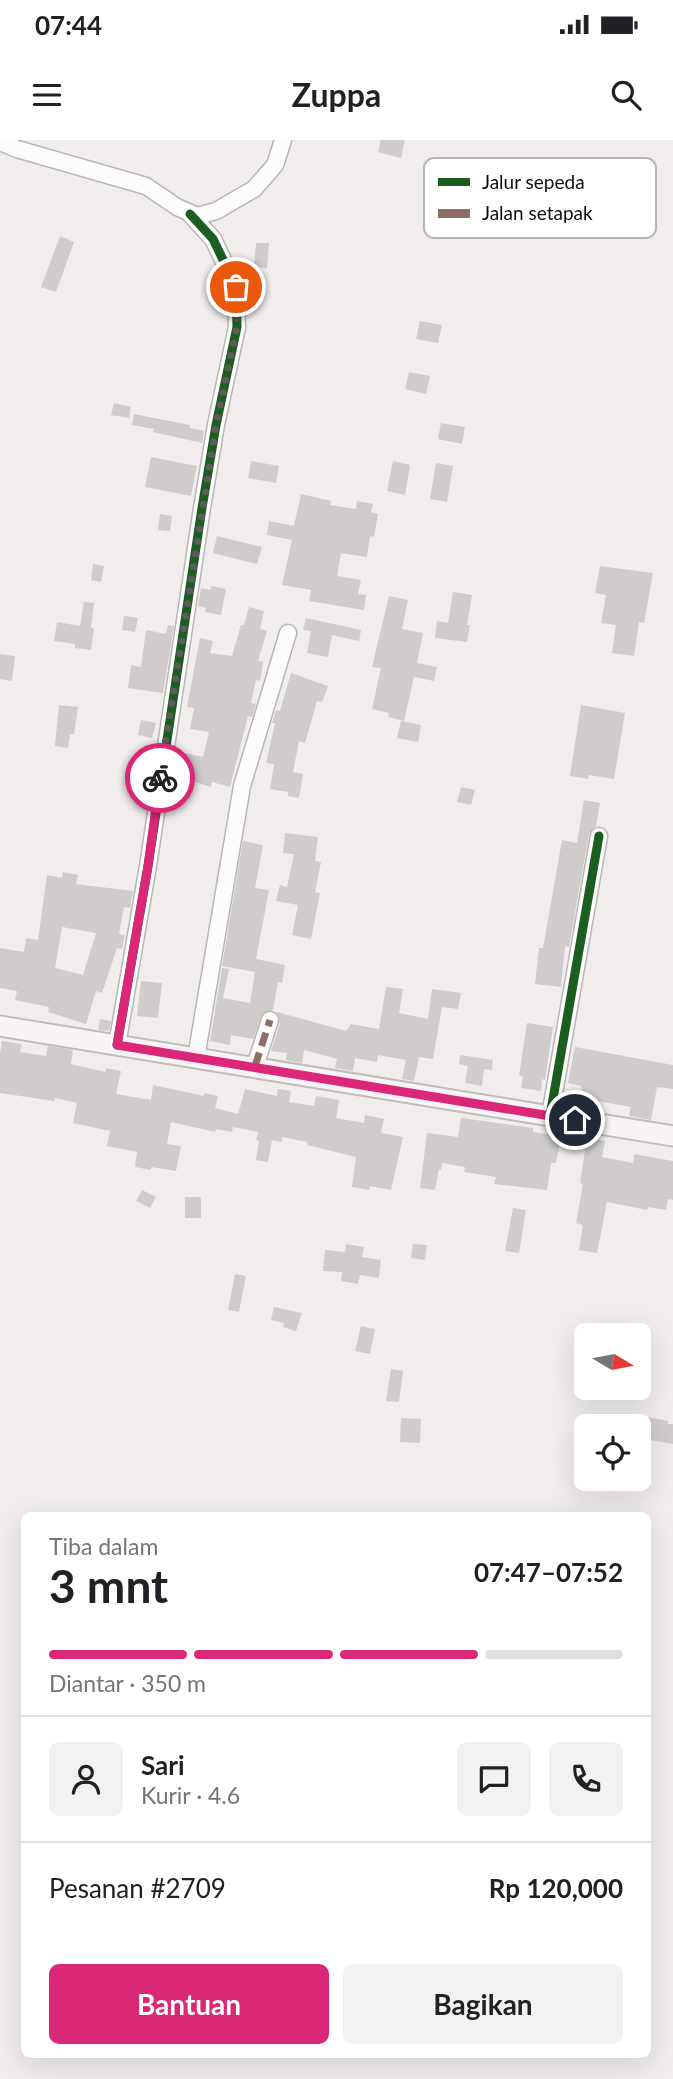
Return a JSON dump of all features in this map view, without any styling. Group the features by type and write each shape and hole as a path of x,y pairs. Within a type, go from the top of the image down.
{"main road":[{"path":"0,1026 673,1136"}],"street":[{"path":"190,214 197,216 216,211 254,189 275,164 283,140"},
{"path":"0,142 146,186 190,214 213,239 236,287 237,327 208,472 148,866 117,1045"},
{"path":"197,1058 242,786 288,633"},
{"path":"550,1116 599,836"},
{"path":"255,1066 270,1020"}],"building":[{"path":"381,140 405,140 401,158 378,152"},
{"path":"60,236 74,242 56,292 41,287"},
{"path":"256,243 269,243 267,268 254,267"},
{"path":"420,321 442,325 438,343 416,339"},
{"path":"409,372 430,376 426,394 405,389"},
{"path":"114,403 131,407 129,418 111,415"},
{"path":"134,414 190,425 190,428 204,431 202,443 132,425"},
{"path":"441,423 465,427 462,444 438,439"},
{"path":"151,457 197,466 191,496 145,487"},
{"path":"251,461 279,466 276,483 248,478"},
{"path":"393,461 410,465 405,495 387,491"},
{"path":"436,463 453,466 447,502 430,499"},
{"path":"301,494 331,501 330,505 356,509 357,501 373,504 371,512 378,514 374,537 370,536 367,557 341,553 337,576 361,580 358,594 366,595 364,610 309,601 311,590 282,585 292,540 267,535 269,521 294,526"},
{"path":"160,514 172,516 170,531 158,530"},
{"path":"217,536 262,547 257,564 213,553"},
{"path":"93,564 104,566 101,582 91,580"},
{"path":"600,566 653,573 644,623 639,622 634,656 612,653 616,625 601,623 606,595 595,593"},
{"path":"211,586 226,589 221,615 205,612 206,608 198,606 201,588 210,590"},
{"path":"453,592 472,595 467,642 435,638 437,621 448,623"},
{"path":"389,596 408,600 402,629 423,633 417,663 437,667 434,681 414,677 404,721 388,717 389,713 372,709 381,668 372,667"},
{"path":"84,602 94,603 91,650 54,641 57,622 80,626"},
{"path":"249,607 264,611 260,629 267,631 258,661 263,662 260,681 256,680 251,703 256,704 252,717 248,716 230,787 212,782 211,787 191,781 188,796 170,793 176,751 203,757 209,732 190,729 194,708 187,707 200,638 213,641 210,653 232,656"},
{"path":"124,616 138,618 135,632 122,630"},
{"path":"306,618 361,630 359,641 332,635 328,657 307,653 311,631 303,630"},
{"path":"168,625 174,626 163,693 128,688 131,665 141,667 146,630 166,634"},
{"path":"0,654 15,656 12,681 0,679"},
{"path":"291,673 328,686 322,702 317,701 305,743 299,741 293,772 303,774 299,798 288,796 288,792 270,789 274,764 266,763 275,723 272,723 276,710 280,711"},
{"path":"59,705 78,707 74,734 70,734 68,748 55,746"},
{"path":"581,705 625,713 614,779 589,775 588,779 570,776"},
{"path":"141,720 156,723 152,738 138,735"},
{"path":"401,721 421,725 418,742 397,738"},
{"path":"461,787 475,790 471,805 457,802"},
{"path":"584,800 600,803 596,826 589,834 569,947 565,946 561,987 535,984 539,948 543,948 562,840 577,843"},
{"path":"285,833 318,837 315,861 321,862 315,892 320,893 311,939 292,935 298,905 276,901 280,885 287,887 294,854 283,853"},
{"path":"243,841 263,845 255,888 269,890 256,959 285,965 282,983 278,982 273,1010 263,1013 253,1039 231,1035 230,1045 210,1041 222,968 229,969 223,998 250,1003 255,972 222,966"},
{"path":"63,872 78,875 76,884 133,891 130,908 124,907 119,934 125,935 122,949 117,948 102,993 96,991 86,1024 48,1012 49,1007 15,1000 17,991 0,988 0,948 24,952 26,938 38,940 47,875 62,878","holes":["62,927 96,933 83,975 55,968"]},
{"path":"141,981 162,983 158,1018 137,1016"},
{"path":"386,987 403,989 399,1013 428,1019 432,989 461,993 458,1009 442,1007 433,1059 419,1057 414,1081 402,1079 406,1060 378,1055 377,1062 355,1058 353,1071 335,1068 337,1059 304,1050 302,1063 286,1060 287,1053 271,1051 280,1023 277,1012 346,1031 351,1024 379,1029"},
{"path":"100,1019 111,1021 109,1031 98,1030"},
{"path":"527,1023 553,1027 541,1091 521,1088 523,1076 519,1076"},
{"path":"2,1041 22,1044 20,1052 46,1056 48,1046 73,1050 71,1064 105,1072 106,1068 121,1071 116,1094 151,1100 153,1085 204,1096 204,1093 218,1096 215,1108 238,1114 245,1089 277,1096 278,1089 291,1091 289,1102 314,1106 316,1096 339,1100 336,1118 364,1123 365,1115 384,1119 381,1133 403,1137 391,1190 370,1186 369,1190 352,1187 356,1157 307,1145 307,1142 282,1137 282,1142 272,1140 268,1162 256,1160 258,1132 233,1127 232,1132 216,1129 215,1132 171,1122 167,1144 181,1146 176,1171 135,1167 137,1152 107,1146 110,1131 73,1123 77,1103 55,1098 54,1101 0,1093"},
{"path":"575,1047 673,1065 673,1089 657,1087 651,1120 629,1116 631,1107 592,1100 590,1110 578,1108 582,1086 568,1083"},
{"path":"460,1055 493,1060 492,1070 484,1069 482,1086 465,1083 468,1066 459,1064"},
{"path":"461,1118 533,1128 533,1132 561,1136 556,1163 551,1163 547,1190 494,1184 496,1177 464,1172 465,1167 442,1163 435,1190 420,1188 427,1133 458,1137"},
{"path":"587,1138 605,1141 602,1157 633,1163 634,1154 673,1161 673,1200 668,1199 666,1210 648,1207 647,1210 607,1202 597,1253 579,1250 583,1225 576,1223"},
{"path":"142,1190 156,1197 150,1208 136,1201"},
{"path":"185,1197 201,1197 201,1218 185,1218"},
{"path":"513,1208 526,1210 519,1253 505,1251"},
{"path":"346,1244 364,1247 362,1257 381,1260 379,1278 360,1275 358,1284 341,1281 342,1272 323,1271 325,1250 345,1252"},
{"path":"413,1244 427,1245 425,1260 411,1258"},
{"path":"235,1274 246,1276 239,1312 228,1310"},
{"path":"274,1307 302,1313 296,1331 283,1327 284,1323 271,1320"},
{"path":"361,1326 375,1329 370,1354 355,1351"},
{"path":"391,1369 403,1371 399,1402 386,1401"},
{"path":"401,1418 421,1419 420,1443 400,1442"},
{"path":"651,1418 673,1424 673,1444 651,1440"}],"marked path":[{"path":"255,1066 270,1020"}],"cycle path":[{"path":"117,1045 148,866 202,508 237,327 236,287 213,239 190,214"},
{"path":"550,1116 599,836"}],"way so far":[{"path":"160,778 216,425 237,327 236,287"}],"route":[{"path":"160,778 148,866 117,1045 575,1120"}]}
